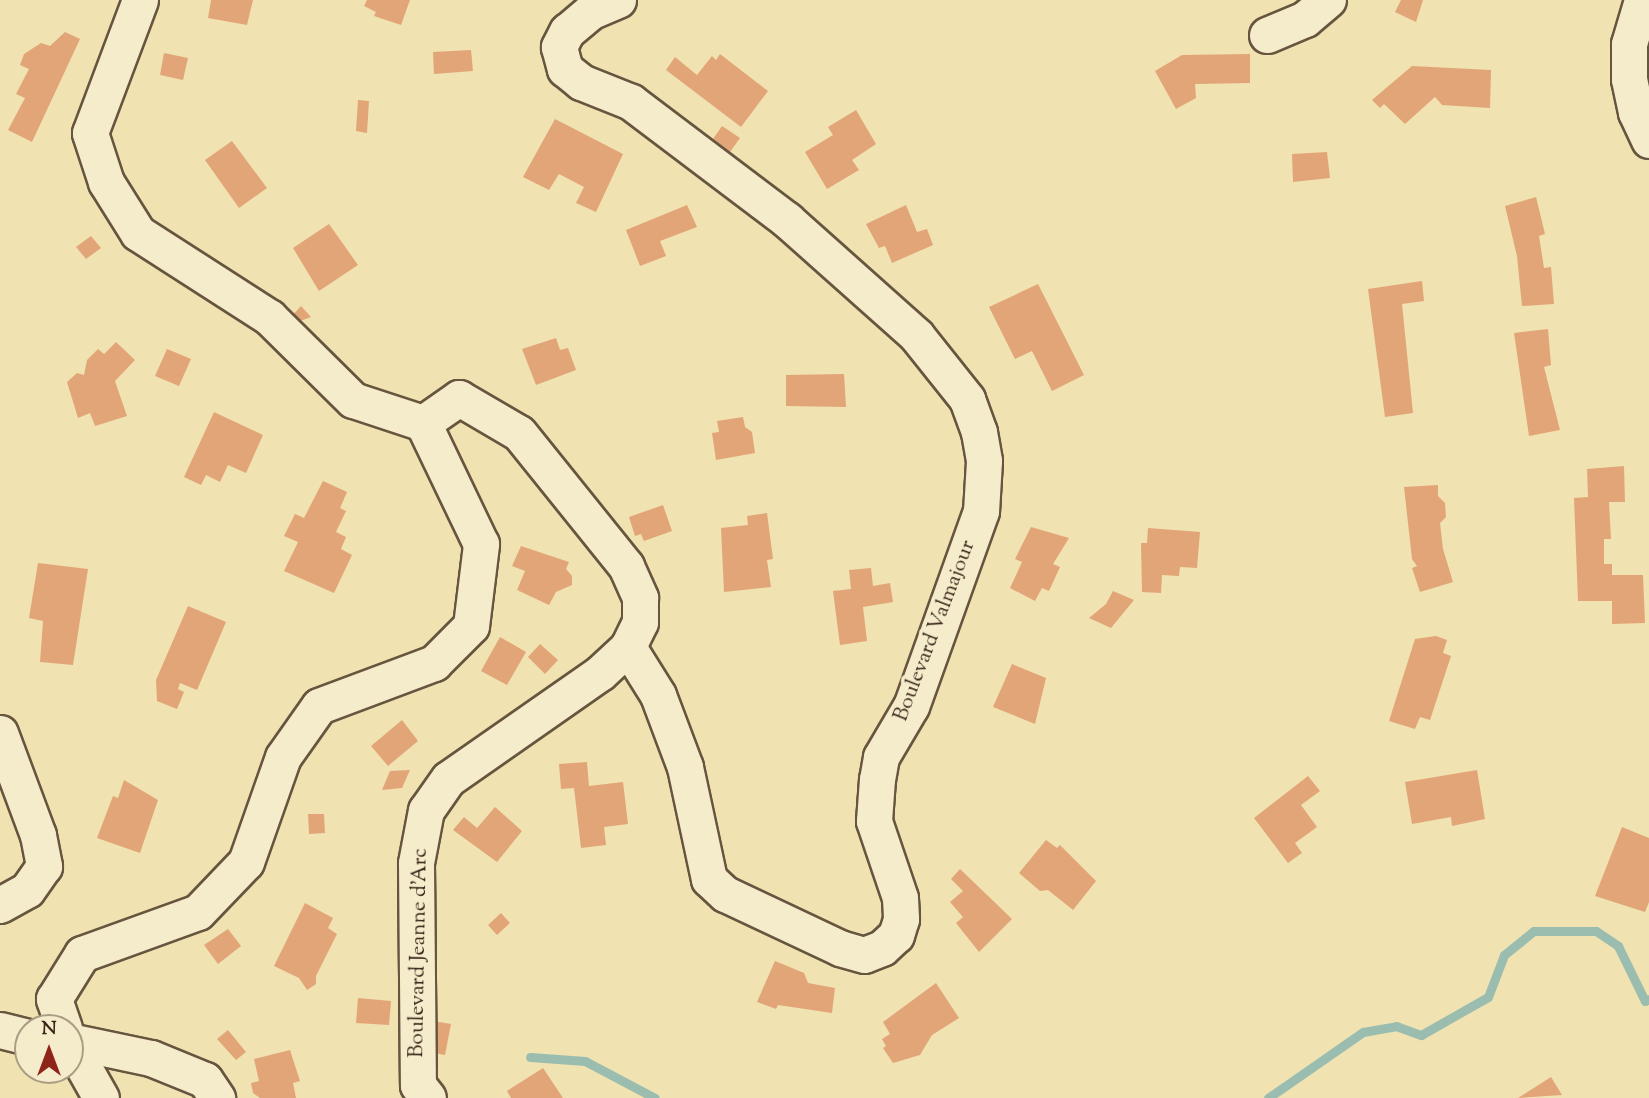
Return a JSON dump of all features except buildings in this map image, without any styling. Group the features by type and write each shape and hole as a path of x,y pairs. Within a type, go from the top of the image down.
{"street":[{"path":"59,1014 54,999 82,954 198,912 246,862 283,757 319,706 434,663 471,626 481,544 423,423 353,400 269,317 138,233 106,182 90,133 140,0"},
{"name":"Boulevard Valmajour","path":"618,0 590,12 567,32 559,57 581,82 631,102 787,220 916,334 967,399 979,432 984,461 981,511 911,706 881,757 874,821 900,898 901,919 896,934 881,948 864,955 840,948 725,894 709,879 685,768 658,695 628,647"},
{"path":"1267,35 1305,19 1328,0"},
{"path":"1642,0 1629,44 1629,79 1636,112 1649,140"},
{"name":"Boulevard Jeanne d'Arc","path":"423,423 459,398 519,433 626,566 640,598 640,622 628,647 600,673 448,779 426,810 416,877 418,1085 428,1098"},
{"path":"0,733 38,835 44,866 27,890 0,905"},
{"path":"84,1045 151,1058 205,1080 217,1098"},
{"path":"84,1067 101,1098"}],"waterway":[{"path":"1268,1098 1363,1032 1396,1026 1421,1035 1488,997 1504,955 1534,931 1596,931 1618,946 1645,1001 1649,999"},
{"path":"530,1057 585,1061 655,1098"}]}
